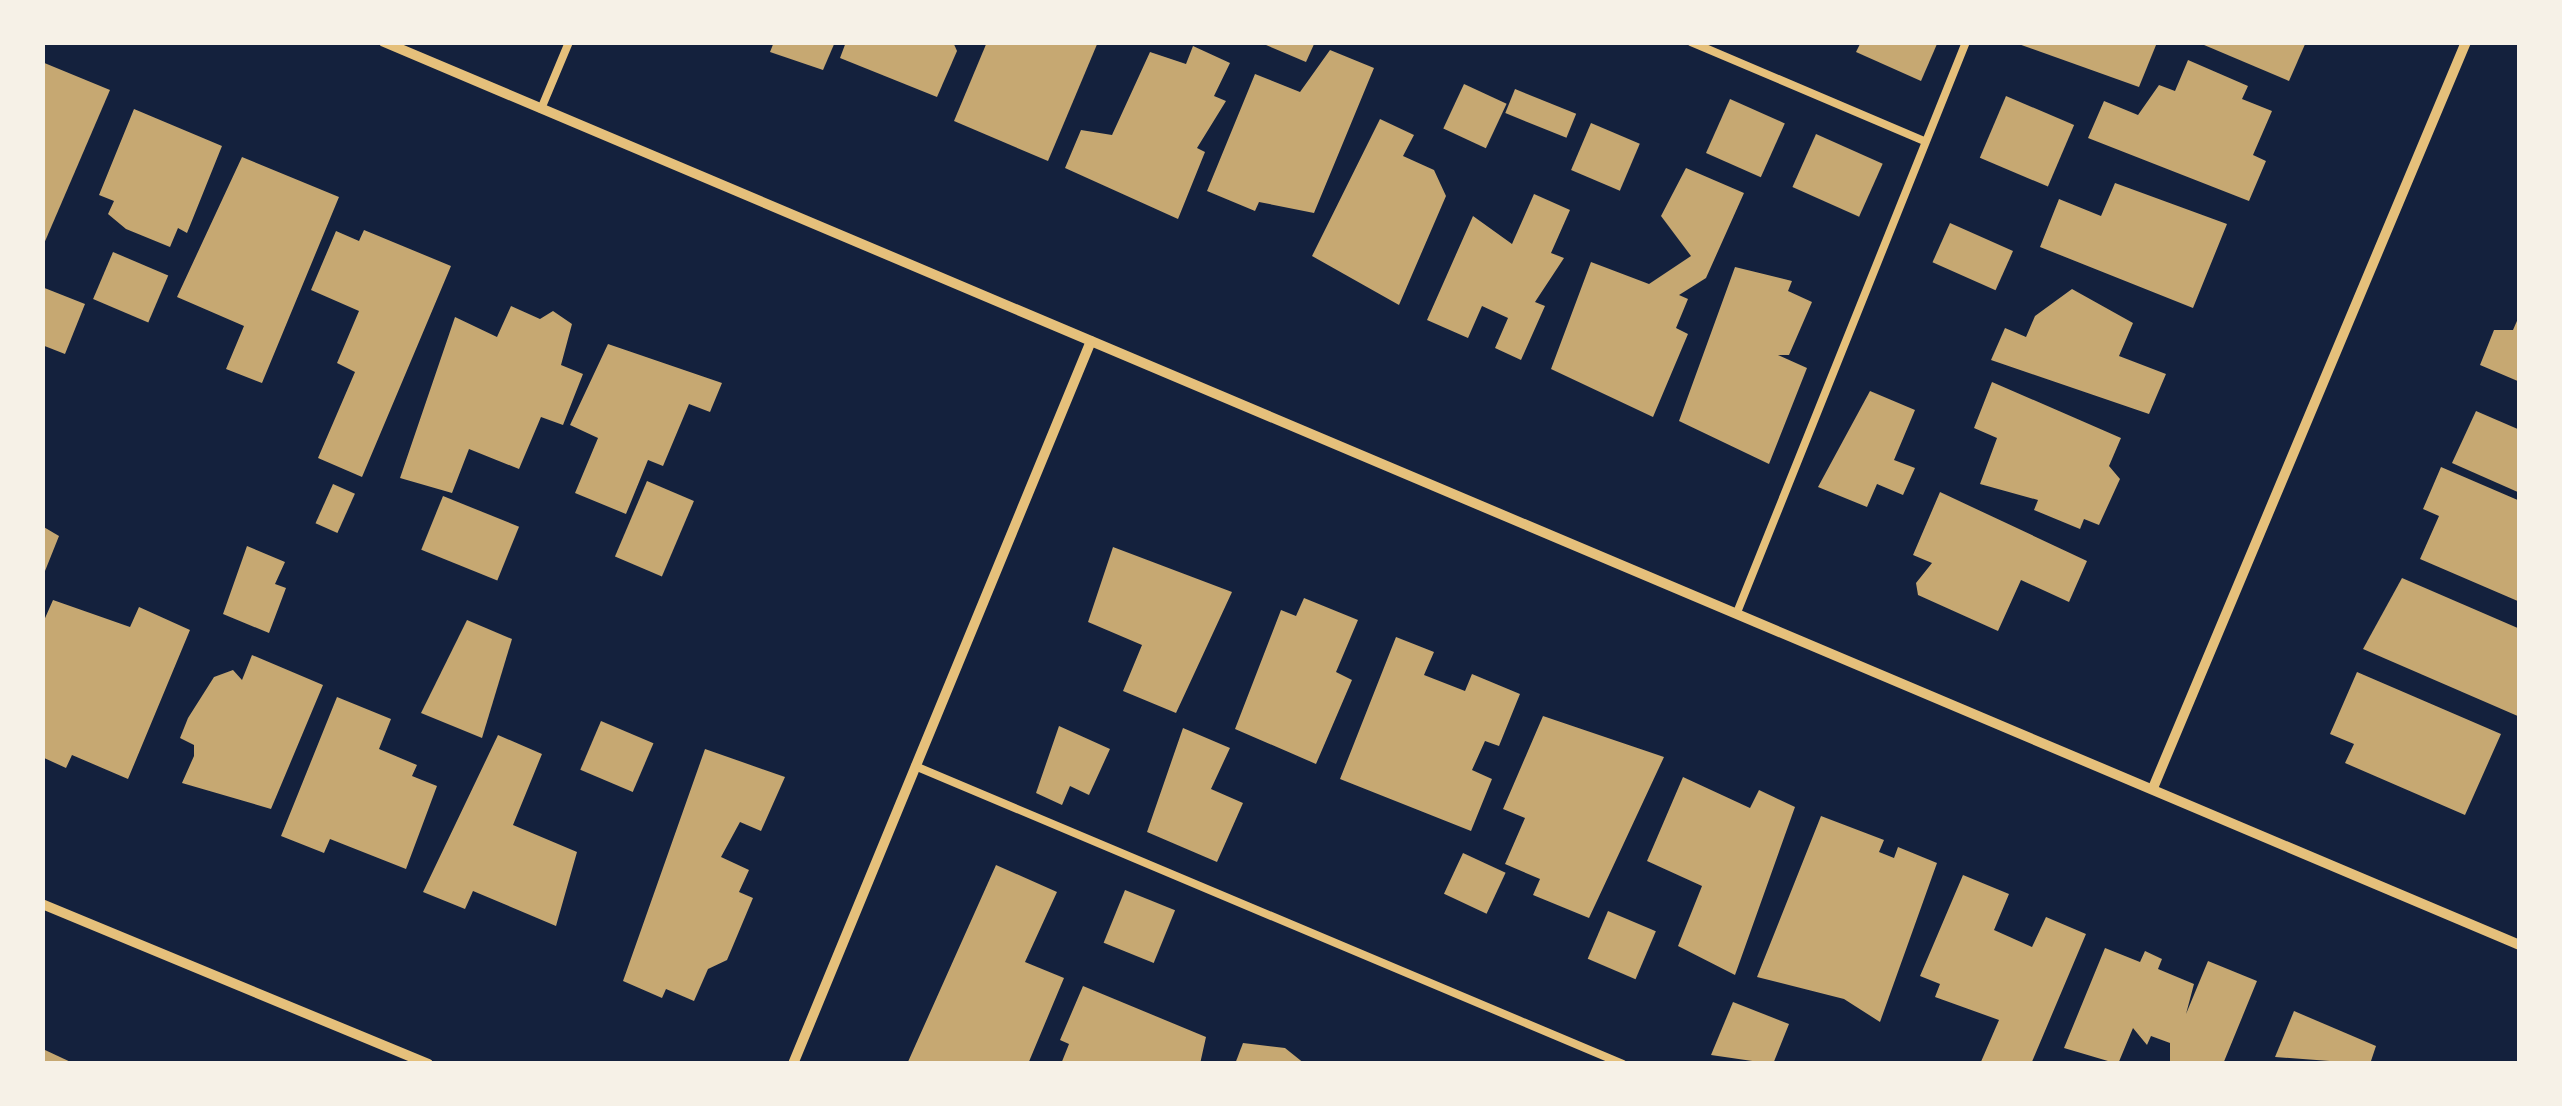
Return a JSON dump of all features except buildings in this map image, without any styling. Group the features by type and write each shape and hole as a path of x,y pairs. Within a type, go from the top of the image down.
{"street":[{"path":"384,42 1738,610 2520,945"},
{"path":"2153,788 2466,42"},
{"path":"793,1064 1091,341"},
{"path":"42,904 428,1064"}],"lane":[{"path":"540,109 569,42"},
{"path":"1691,42 1924,141"},
{"path":"1738,610 1966,42"},
{"path":"916,766 1624,1064"}]}
